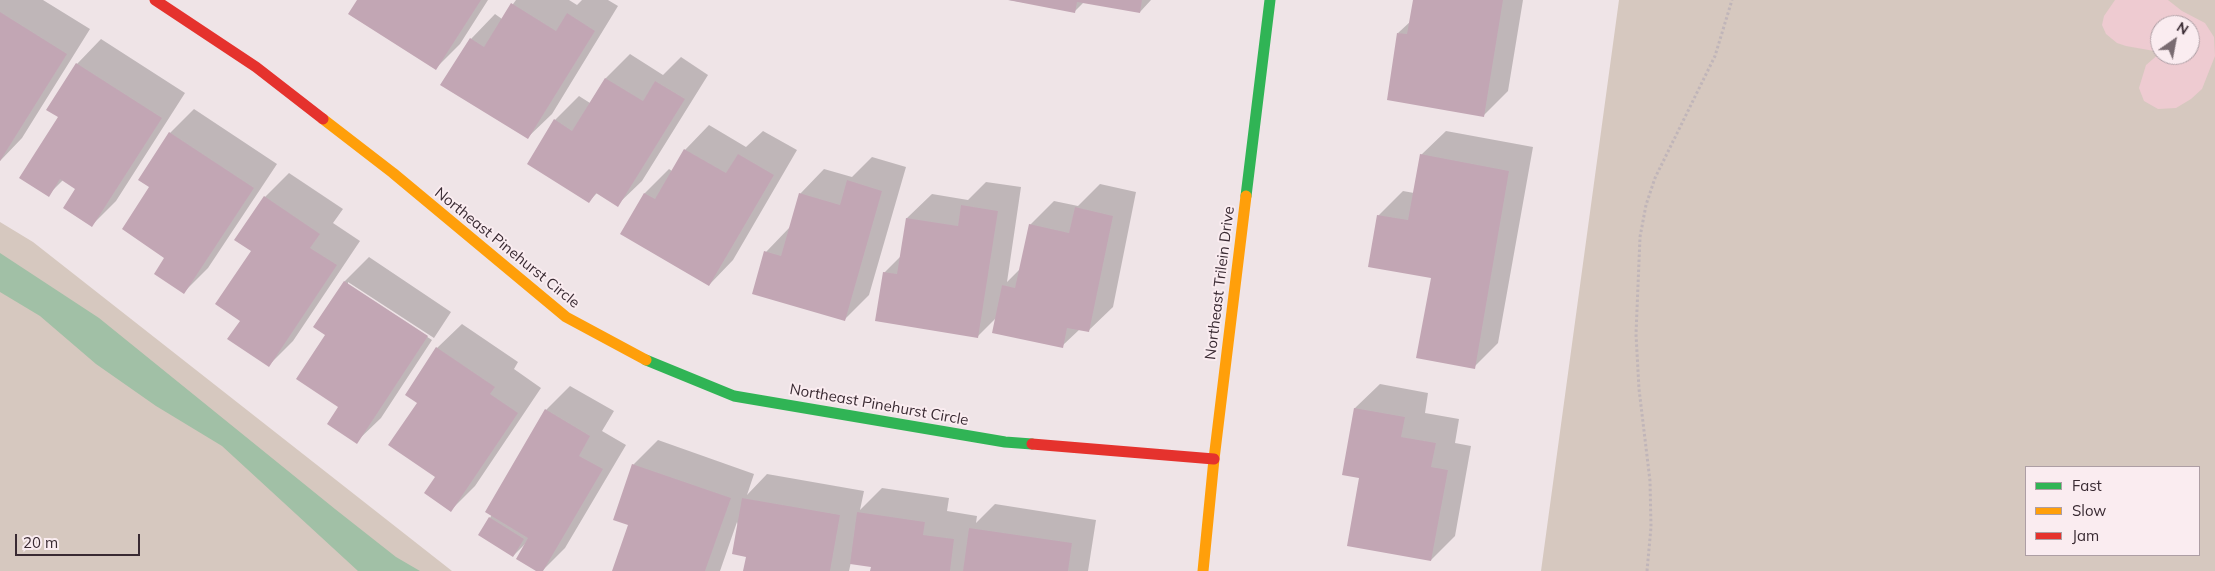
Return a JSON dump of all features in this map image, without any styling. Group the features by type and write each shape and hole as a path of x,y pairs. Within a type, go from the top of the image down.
{"street":[{"name":"Northeast Pinehurst Circle","path":"155,0 256,67 393,173 566,317 632,354 734,396 1005,442 1214,459"},
{"name":"Northeast Trilein Drive","path":"1203,571 1214,459 1270,0"}],"path":[{"path":"1647,571 1651,527 1650,482 1639,389 1636,334 1640,237 1646,205 1655,178 1715,56 1732,0"}],"shaded area":[{"path":"1619,0 2215,0 2215,571 1541,571"},
{"path":"0,222 33,242 452,571 0,571"},
{"path":"0,253 99,318 335,509 396,557 420,571 358,571 222,446 156,406 96,364 40,316 0,292"}],"sand":[{"path":"2115,0 2168,0 2190,15 2150,15 2150,50 2117,43 2106,34 2102,25 2104,16"},
{"path":"2200,20 2205,23 2214,37 2215,56 2202,89 2191,99 2176,108 2158,109 2144,101 2139,88 2146,65 2150,62 2150,65 2200,65"}],"building":[{"path":"357,0 481,0 436,70 348,14"},
{"path":"1008,0 1142,0 1140,13 1077,2 1075,13"},
{"path":"1413,0 1503,0 1484,117 1387,100 1397,33 1407,34"},
{"path":"511,3 556,31 567,13 595,31 528,139 440,85 470,38 484,47"},
{"path":"0,12 67,54 0,161"},
{"path":"76,63 162,118 92,227 63,208 75,189 60,179 49,197 19,178 58,117 46,110"},
{"path":"605,78 643,101 655,81 685,99 618,207 596,193 589,203 527,164 554,119 572,131"},
{"path":"169,132 254,188 184,294 154,274 164,258 122,229 149,187 138,180"},
{"path":"684,149 726,173 738,154 774,175 709,286 620,234 644,193 655,199"},
{"path":"1420,154 1509,171 1475,369 1416,358 1431,278 1368,267 1377,215 1408,220"},
{"path":"847,180 882,191 845,321 752,294 764,251 781,256 799,193 840,205"},
{"path":"264,196 320,234 310,248 337,265 269,367 227,339 240,321 215,304 251,251 234,240"},
{"path":"961,205 998,211 978,338 875,321 883,272 897,274 906,218 958,226"},
{"path":"1075,207 1113,216 1089,332 1067,328 1063,348 992,333 1002,285 1015,288 1029,224 1069,233"},
{"path":"344,281 428,336 357,444 327,424 338,407 296,379 325,335 313,327"},
{"path":"436,347 495,387 490,394 518,413 451,512 424,493 435,477 388,445 417,403 405,395"},
{"path":"1354,408 1405,417 1401,437 1436,443 1431,467 1448,470 1431,561 1347,546 1359,478 1342,475"},
{"path":"545,409 590,436 579,456 603,469 543,571 536,571 516,559 528,538 485,512"},
{"path":"632,464 731,498 705,571 612,571 628,525 613,520"},
{"path":"742,498 840,515 830,571 743,571 746,557 732,554"},
{"path":"857,512 925,522 923,535 954,539 950,571 870,571 871,567 850,564"},
{"path":"489,517 524,539 513,557 478,535"},
{"path":"969,528 1072,543 1068,571 963,571"}],"traffic: fast":[{"path":"1246,196 1270,0"},
{"path":"646,360 734,396 1005,442 1032,444"}],"traffic: slow":[{"path":"323,119 393,173 566,317 646,360"},
{"path":"1203,571 1214,459 1246,196"}],"traffic: jam":[{"path":"155,0 256,67 323,119"},
{"path":"1032,444 1214,459"}]}
